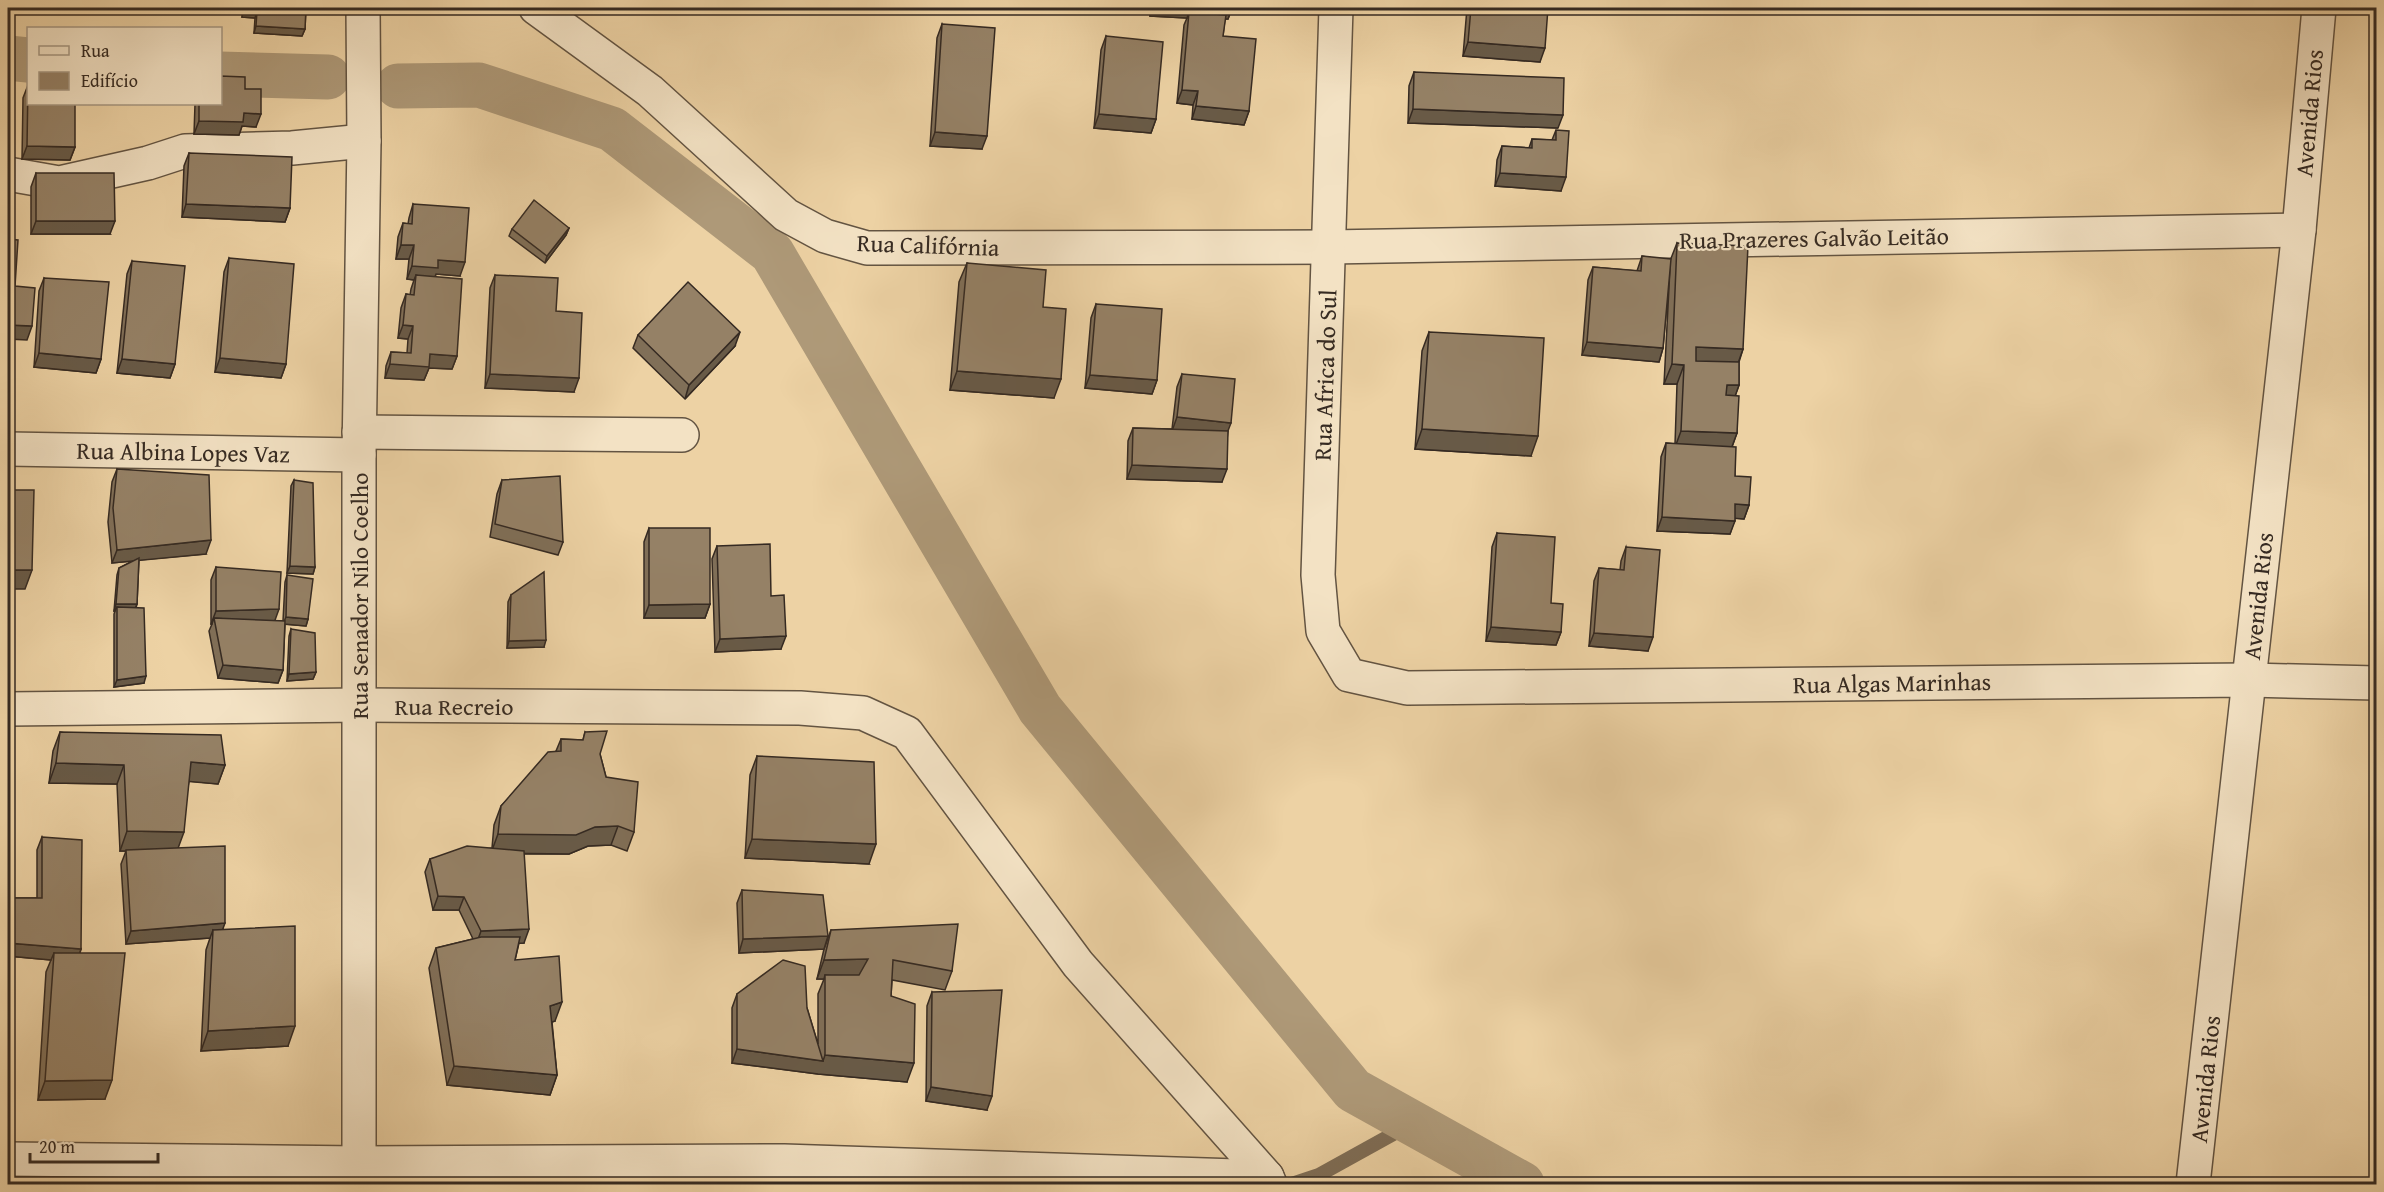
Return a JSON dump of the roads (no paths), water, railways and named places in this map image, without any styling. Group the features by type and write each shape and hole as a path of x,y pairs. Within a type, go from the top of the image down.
{"street":[{"name":"Rua Senador Nilo Coelho","path":"359,1174 359,444 364,141 363,8"},
{"name":"Rua Califórnia","path":"536,8 650,91 786,215 825,236 867,248 1330,247"},
{"name":"Rua Africa do Sul","path":"1336,8 1318,575 1323,631 1349,675 1407,688"},
{"name":"Avenida Rios","path":"2193,1185 2299,230 2319,8"},
{"path":"8,174 59,183 148,163 185,151 292,148 364,141"},
{"name":"Rua Prazeres Galvão Leitão","path":"1330,247 2299,230"},
{"name":"Rua Albina Lopes Vaz","path":"8,449 359,444 682,435"},
{"name":"Rua Algas Marinhas","path":"1407,688 2249,680 2376,683"},
{"name":"Rua Recreio","path":"8,709 360,705 800,708 863,713 907,734 1078,964 1268,1181"},
{"path":"8,1159 359,1174 784,1161 1268,1181"}],"waterway":[{"path":"8,58 27,60"},
{"path":"222,74 328,77"},
{"path":"398,86 479,85 612,129 772,253 1040,709 1353,1090 1522,1184"},
{"path":"1292,1184 1319,1175 1413,1123"}]}
